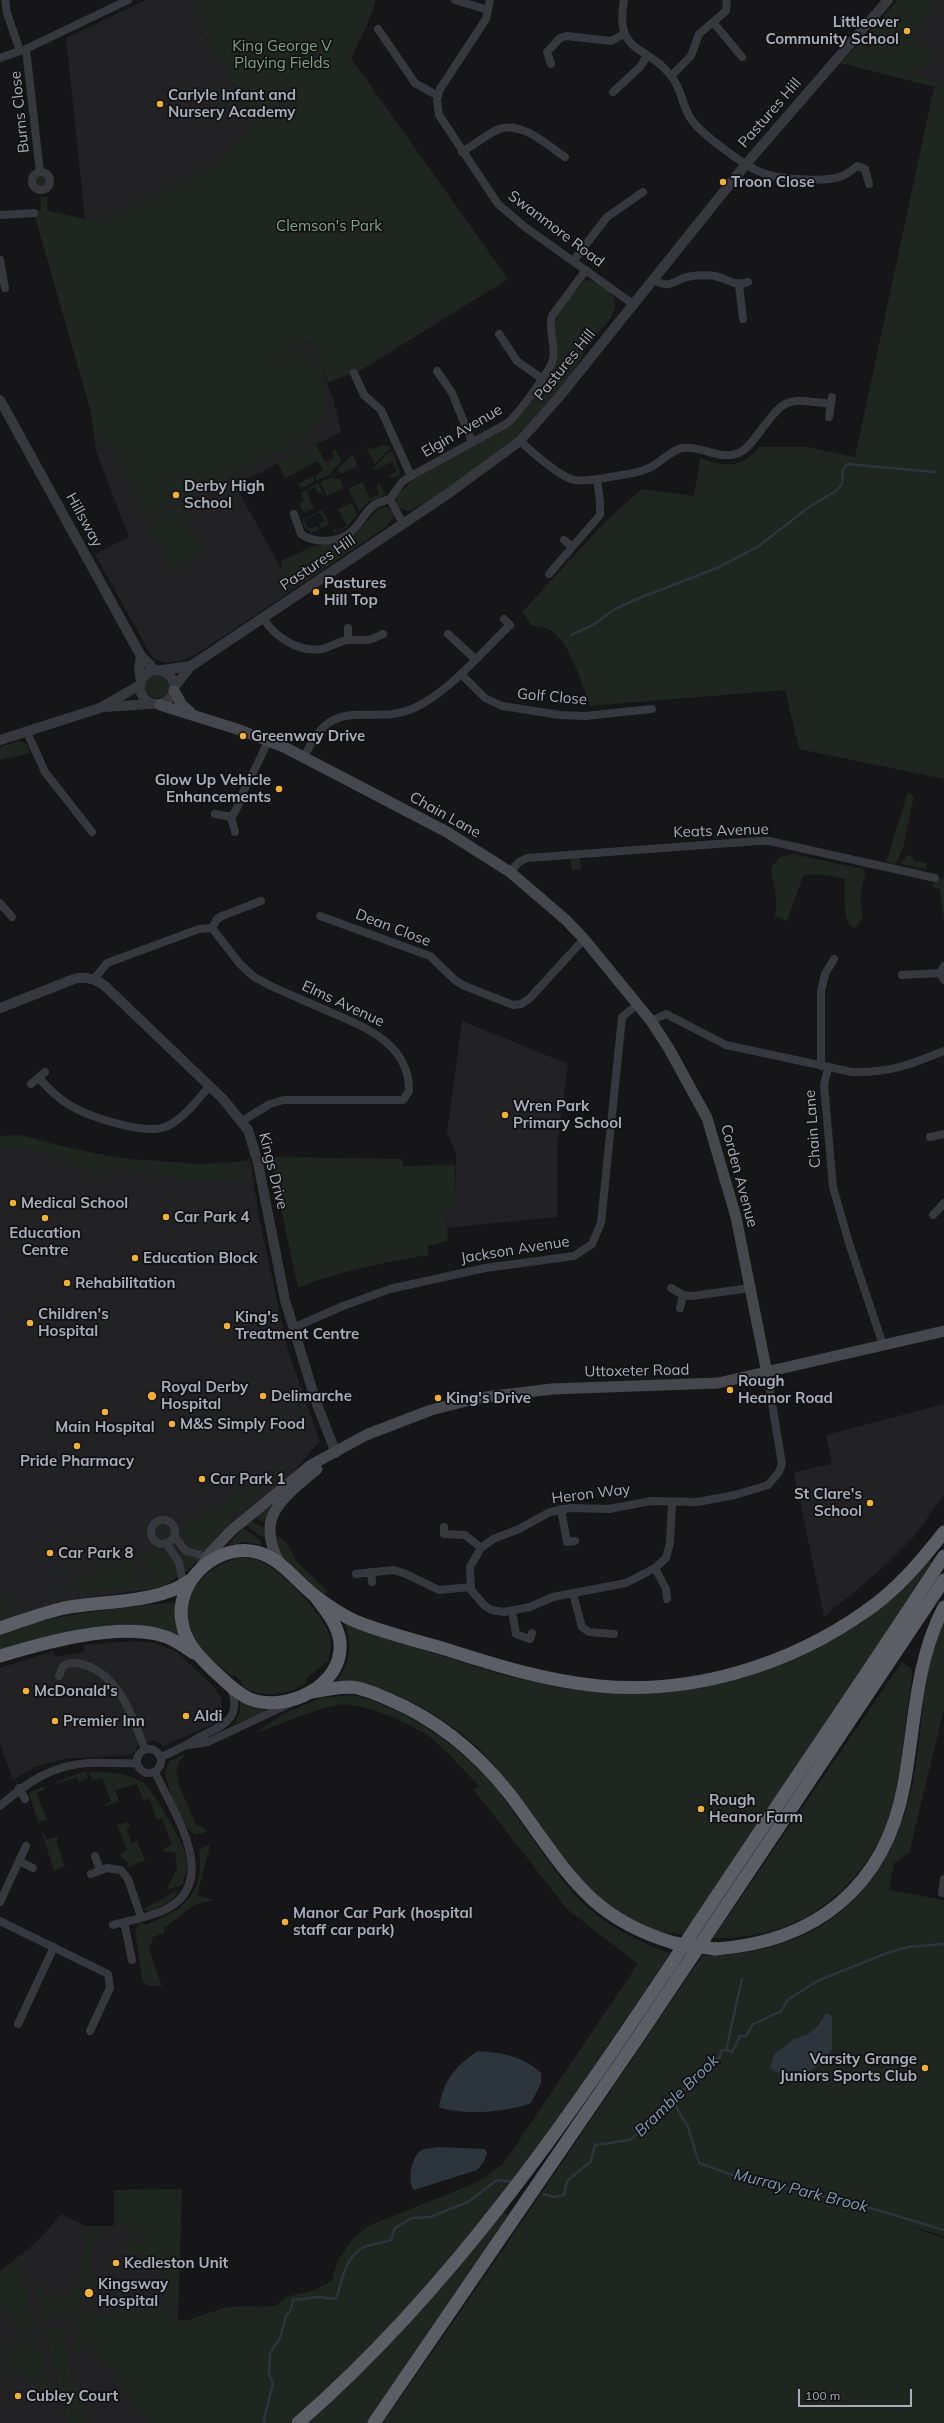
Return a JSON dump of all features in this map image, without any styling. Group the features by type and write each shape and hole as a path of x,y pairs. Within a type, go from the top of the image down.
{"highway":[{"path":"198,1655 187,1638 182,1623 180,1607 186,1586 211,1558 231,1552 247,1550 260,1553 281,1565 315,1596 357,1622 532,1675 601,1686 674,1686 730,1674 787,1655 838,1628 867,1611 915,1569 944,1532"},
{"path":"298,2423 368,2356 420,2302 484,2227 536,2160 667,1970 944,1556"},
{"path":"374,2423 641,2033 944,1580"},
{"path":"0,1628 64,1608 161,1594 186,1586"},
{"path":"311,1692 331,1672 340,1648 336,1627 315,1596"},
{"path":"0,1656 78,1637 141,1632 169,1638 198,1655 230,1685 246,1697 265,1702 280,1702 299,1698 311,1692 342,1687 368,1691 402,1704 438,1726 481,1760 508,1792 566,1871 593,1899 637,1930 674,1943 715,1949 767,1942 801,1928 836,1905 873,1866 891,1830 899,1807 919,1678 930,1639 944,1607"}],"main road":[{"name":"Chain Lane","path":"174,689 182,705 194,715"},
{"name":"Chain Lane","path":"155,704 194,715 268,741 447,832 510,872 555,911 584,939 638,1004"},
{"name":"Corden Avenue","path":"638,1004 668,1047 707,1118 736,1217 767,1373"},
{"name":"Uttoxeter Road","path":"336,1453 366,1435 415,1415 478,1398 580,1386 701,1385 767,1373 944,1331"},
{"path":"211,1558 232,1530 267,1500 311,1465 336,1453"},
{"path":"281,1565 270,1540 269,1526 272,1515 288,1496 336,1453"}],"street":[{"name":"Burns Close","path":"5,0 11,27 23,50 40,172"},
{"path":"0,58 23,50 128,0"},
{"path":"454,0 488,10"},
{"name":"Swanmore Road","path":"490,0 486,19 444,82 438,96 439,116 498,204 525,227 633,304"},
{"path":"624,0 621,22 624,34 629,43 672,76 678,85 690,118 707,136 746,164 766,174 803,178 838,178 857,166 865,169 869,184"},
{"path":"672,76 685,64 699,34 726,11 727,0"},
{"name":"Pastures Hill","path":"174,689 191,666 403,524 520,441 559,397 746,164 888,0"},
{"path":"713,22 742,58"},
{"path":"378,29 395,45 415,83 438,96"},
{"path":"551,64 547,52 560,38 567,36 611,41 624,34"},
{"path":"613,92 640,67 647,56"},
{"path":"462,152 498,129 509,126 524,130 565,158"},
{"path":"573,261 606,217 643,192"},
{"path":"0,216 34,213"},
{"path":"0,260 5,288"},
{"name":"Elgin Avenue","path":"390,499 402,482 411,476 511,420 548,370 553,359 549,324 552,316 586,270"},
{"path":"653,279 661,284 668,285 692,276 716,276 739,285 748,282"},
{"path":"739,285 743,319"},
{"path":"499,334 517,361 541,378"},
{"path":"437,371 452,393 472,442"},
{"path":"354,373 364,395 380,403 411,476"},
{"path":"520,441 568,478 581,480 597,479 648,469 676,450 684,448 693,448 716,456 739,452 749,446 778,408 785,402 797,399 832,401 829,417"},
{"name":"Hillsway","path":"0,400 141,656 158,670"},
{"path":"549,574 600,516 600,501 597,479"},
{"path":"294,514 301,534 315,540 328,540 352,532 368,510 374,505 390,499 403,524"},
{"path":"564,540 572,547"},
{"path":"263,618 278,638 300,646 320,649 348,640 371,640 383,634"},
{"path":"304,758 317,731 332,719 403,711 421,705 461,674 474,659 510,625 504,619"},
{"path":"348,628 348,640"},
{"path":"448,634 474,659"},
{"path":"141,656 139,669 142,695 155,704"},
{"name":"Pastures Hill","path":"158,670 191,666"},
{"path":"0,740 100,708 141,683 149,672 158,670 168,674 174,689 169,700 155,704 100,708"},
{"name":"Golf Close","path":"461,674 485,698 502,706 560,715 578,716 652,709"},
{"path":"27,732 44,772 92,832"},
{"path":"231,816 237,810 246,786 256,769 268,741"},
{"path":"215,814 231,816"},
{"path":"231,816 235,832"},
{"name":"Keats Avenue","path":"510,872 519,862 527,858 758,841 769,842 936,878"},
{"path":"0,1008 74,979 84,977 94,979 107,963 199,929 212,928 217,919 222,916 261,901"},
{"path":"0,903 12,917"},
{"name":"Dean Close","path":"320,916 430,956 456,980 465,986 513,1004 521,1004 529,999 584,939"},
{"name":"Elms Avenue","path":"212,928 240,964 254,977 379,1034 396,1051 405,1068 409,1085 407,1096 400,1100 284,1100 270,1104 242,1121"},
{"name":"Chain Lane","path":"834,959 825,974 821,992 824,1084 833,1187 848,1244 883,1345"},
{"path":"902,975 943,973"},
{"name":"Kings Drive","path":"94,979 104,985 210,1086 242,1121 255,1150 293,1328 316,1402 336,1453"},
{"name":"Jackson Avenue","path":"293,1328 343,1306 390,1289 486,1268 574,1256 592,1244 601,1223 622,1017 638,1004"},
{"path":"651,1021 666,1014 726,1045 824,1067 872,1072 896,1069 944,1051"},
{"path":"31,1084 45,1072"},
{"path":"39,1078 56,1096 75,1108 103,1119 153,1129 166,1127 173,1123 210,1086"},
{"path":"930,1137 944,1134"},
{"path":"933,1215 941,1203"},
{"path":"671,1288 683,1295 712,1295 750,1288"},
{"path":"680,1308 683,1295"},
{"name":"Heron Way","path":"471,1587 470,1567 481,1548 496,1538 519,1529 550,1512 561,1509 601,1509 640,1502 697,1502 756,1490 768,1485 779,1472 782,1464 767,1373"},
{"path":"356,1574 386,1570 400,1571 441,1590 471,1587 477,1599 487,1607 498,1612 530,1608 550,1598 626,1583 655,1568 666,1558 670,1549 672,1502"},
{"path":"561,1509 567,1542 575,1541"},
{"path":"186,1586 179,1562 166,1544 158,1543 152,1537 151,1531 154,1524 160,1521 168,1522 173,1527 174,1536 186,1551 211,1558"},
{"path":"444,1527 444,1534 464,1535 481,1548"},
{"path":"166,1544 174,1536"},
{"path":"655,1568 666,1590 667,1599"},
{"path":"371,1572 372,1582"},
{"path":"573,1594 582,1627 587,1631 614,1634"},
{"path":"512,1611 516,1634 530,1639 532,1632"},
{"path":"59,1676 63,1666 74,1662 88,1666 107,1679 129,1712 146,1750"},
{"path":"161,1757 189,1745 230,1720 234,1706 230,1685"},
{"path":"189,1745 208,1742 289,1705 299,1698"},
{"path":"137,1764 139,1755 146,1750 153,1750 161,1757"},
{"path":"155,1772 159,1768 161,1757"},
{"path":"0,1806 19,1788 50,1772 78,1764 137,1764 143,1771 155,1772"},
{"path":"113,1926 167,1908 179,1900 189,1881 192,1869 190,1848 155,1772"},
{"path":"19,1788 25,1799"},
{"path":"0,1902 26,1846"},
{"path":"95,1856 100,1870"},
{"path":"19,1861 33,1868"},
{"path":"91,1874 100,1870 117,1868 124,1873 132,1888 141,1917"},
{"path":"942,1893 944,1879"},
{"path":"0,1921 106,1972 110,1977 110,1988 90,2031"},
{"path":"124,1922 132,1960"},
{"path":"18,2024 54,1947"}],"shaded area":[{"name":"Carlyle Infant and Nursery Academy","path":"146,0 191,0 214,55 258,122 209,167 100,219 85,219 66,38"},
{"name":"Littleover Community School","path":"898,0 944,0 944,89 841,63"},
{"name":"Derby High School","path":"313,341 334,402 341,432 235,485 293,590 195,655 181,661 165,663 152,657 95,554 129,537 96,451"},
{"name":"Wren Park Primary School","path":"462,1021 568,1064 557,1148 557,1217 447,1228 446,1211 456,1201 456,1153 447,1132"},
{"name":"Royal Derby Hospital","path":"20,1135 63,1147 120,1158 200,1164 246,1161 250,1158 258,1213 288,1351 320,1441 282,1485 186,1571 169,1583 149,1589 78,1599 0,1624 0,1136"},
{"name":"St Clare's School","path":"944,1404 944,1495 912,1539 887,1564 824,1617 794,1472 832,1464 826,1435"},
{"path":"133,1641 155,1643 177,1652 214,1687 221,1698 222,1708 215,1723 164,1746 153,1740 138,1745 135,1752 128,1755 64,1759 35,1767 13,1780 0,1744 0,1668 53,1651 55,1657 85,1652 84,1645"},
{"path":"826,2013 832,2016 832,2049 825,2061 801,2077 787,2078 770,2068 774,2054 794,2039 808,2034 818,2026"},
{"path":"478,2051 511,2056 527,2062 541,2073 541,2083 531,2103 510,2109 485,2112 449,2110 439,2107 447,2081 463,2062"},
{"path":"438,2147 485,2149 487,2154 483,2163 477,2170 414,2190 411,2181 411,2169 415,2157 422,2150"},
{"name":"Kingsway Hospital","path":"182,2189 175,2423 0,2423 0,2271 34,2244 62,2214 85,2226 114,2226 114,2190"}],"green space":[{"name":"Clemson's Park","path":"191,0 376,0 368,23 351,58 508,279 358,372 328,382 312,341 142,428 298,351 308,354 315,360 320,367 323,376 324,415 310,430 308,439 145,518 110,444 96,451 91,412 33,210 41,211 40,197 47,197 48,211 85,219 100,219 209,167 258,122 214,55"},
{"path":"898,0 930,0 937,6 914,34 916,41 937,55 926,66 916,69 913,73 931,81 944,83 944,779 799,749 785,690 590,706 574,664 563,642 549,629 531,625 522,612 608,519 642,489 694,496 700,458 717,463 739,463 753,454 759,447 807,447 855,457 934,87 841,63"},
{"path":"39,175 43,175 47,181 43,187 39,187 35,183 35,179"},
{"path":"585,280 596,282 606,288 613,297 615,307 608,322 588,344 579,363 547,405 512,441 489,460 462,479 435,497 409,511 397,507 396,496 415,478 507,426 552,368 553,334 558,312"},
{"path":"316,444 325,462 334,458 332,452 336,450 341,461 329,475 317,480 315,476 323,470 318,461 285,478 278,463"},
{"path":"382,445 391,447 375,464 366,447 373,449"},
{"path":"389,452 393,453 400,472 400,475 390,479 389,476 397,471 392,462 375,470 374,467"},
{"path":"352,454 358,466 340,474 338,469"},
{"path":"313,476 315,481 301,489 298,484"},
{"path":"330,478 340,479 344,488 327,496 320,482"},
{"path":"362,482 370,498 379,494 376,488 379,483 385,495 369,501 359,511 348,489"},
{"path":"318,483 323,494 318,493 315,487 306,491 314,508 304,513 299,503 304,501 301,493"},
{"path":"352,503 357,515 348,527 335,533 331,524 337,531 347,526 338,509"},
{"path":"182,505 206,553 171,570 147,523"},
{"path":"387,507 393,512 393,518 386,527 293,590 282,571 281,561 313,546 342,542 357,532 378,509"},
{"path":"322,510 329,525 321,528 319,524 325,521 320,512 304,520 308,529 318,526 319,529 311,533 303,525 302,518 303,519"},
{"path":"157,674 165,678 169,686 165,694 157,698 149,694 145,686 149,678"},
{"path":"19,741 27,744 30,753 0,760 0,747"},
{"path":"908,792 914,796 903,848 896,864 886,862"},
{"path":"793,854 863,869 865,874 860,896 863,916 856,928 850,927 846,916 844,898 845,879 824,875 814,874 803,876 787,921 775,916 776,896 771,867 780,857"},
{"path":"907,855 913,857 914,861 927,863 926,869 901,864"},
{"path":"580,857 581,869 572,870 570,858"},
{"path":"944,878 944,921 940,889 931,887 936,880"},
{"path":"20,1135 109,1156 154,1162 200,1164 246,1161 244,1182 184,1179 126,1169 114,1169 94,1176 54,1155 24,1147 0,1147 0,1136"},
{"path":"270,1157 402,1159 403,1166 455,1165 456,1201 446,1211 448,1241 428,1246 428,1255 378,1264 330,1276 298,1288"},
{"path":"300,1394 310,1425 302,1427"},
{"path":"286,1461 284,1468 272,1483 229,1514 236,1522 207,1550 191,1549 183,1537 184,1528 190,1525 189,1521 271,1475"},
{"path":"269,1505 271,1509 266,1523 253,1517"},
{"path":"250,1521 265,1528 265,1537 260,1536 246,1525"},
{"path":"243,1528 261,1541 261,1545 245,1542 228,1545"},
{"path":"276,1535 287,1543 296,1561 327,1591 324,1596 283,1557 274,1537"},
{"path":"158,1548 167,1553 174,1562 176,1574 174,1579 159,1587 125,1592 125,1590 151,1575 137,1556"},
{"path":"182,1552 199,1560 186,1571 180,1555"},
{"path":"241,1558 257,1560 276,1571 309,1603 318,1614 329,1634 331,1648 328,1661 307,1678 305,1684 290,1691 266,1694 251,1691 243,1687 240,1680 234,1675 231,1676 203,1651 191,1633 188,1620 188,1607 191,1595 198,1584 206,1574 216,1567 228,1561"},
{"path":"122,1560 135,1564 142,1575 118,1589 79,1595 76,1580"},
{"path":"930,1560 933,1563 685,1935 652,1930 624,1917 599,1897 577,1874 495,1766 474,1744 439,1717 399,1696 386,1691 368,1685 337,1680 342,1674 348,1660 349,1653 349,1638 345,1623 485,1669 541,1684 595,1692 622,1693 648,1693 701,1687 777,1666"},
{"path":"71,1565 73,1570 53,1577 49,1569 52,1574"},
{"path":"69,1586 74,1590 42,1595"},
{"path":"0,1594 8,1597 16,1608 15,1611 0,1619"},
{"path":"175,1602 176,1626 179,1636 156,1628 0,1651 0,1633 21,1626 65,1616"},
{"path":"944,1623 944,1709 909,1853 894,1863 889,1890 944,1900 944,2236 898,2223 944,2238 944,2423 383,2423 702,1956 745,1953 783,1943 817,1928 846,1907 870,1881 890,1850 905,1813 915,1771 927,1677 936,1640"},
{"path":"902,1662 912,1669 912,1675 897,1791 891,1813 879,1841 863,1866 845,1888 823,1906 799,1920 773,1930 744,1936 713,1938"},
{"path":"354,1695 391,1708 408,1717 425,1727 457,1750 494,1785 551,1865 582,1903 620,1931 670,1953 585,2079 496,2201 448,2260 398,2317 345,2372 289,2423 147,2423 91,2347 75,2352 72,2323 87,2311 97,2309 94,2315 105,2317 115,2313 119,2306 165,2308 166,2264 156,2264 156,2258 135,2260 141,2254 140,2251 136,2250 133,2255 128,2254 128,2242 138,2242 137,2232 133,2232 128,2238 128,2231 125,2229 125,2226 116,2222 114,2190 182,2189 177,2320 188,2320 227,2307 276,2306 286,2297 315,2290 332,2281 337,2261 352,2240 368,2226 475,2183 503,2164 638,1964 567,1909 474,1790 479,1786 443,1749 423,1732 400,1720 373,1710 360,1706 338,1705 295,1718 254,1734 283,1714 320,1698"},
{"path":"240,1699 255,1707 267,1711 234,1724 240,1712"},
{"path":"185,1754 179,1762 176,1772 180,1788 196,1824 208,1831 196,1835 189,1830 179,1816 172,1798 165,1772 170,1761"},
{"path":"86,1771 88,1778 79,1782 77,1777 57,1784 56,1782"},
{"path":"89,1772 123,1774 142,1782 147,1786 167,1816 184,1848 187,1862 182,1885 166,1890 177,1869 175,1852 163,1852 163,1850 172,1844 162,1819 156,1819 149,1798 143,1800 137,1784 115,1790 119,1801 107,1806 106,1804 111,1801 102,1778 92,1780"},
{"path":"44,1786 45,1789 37,1793 47,1820 38,1822 29,1793"},
{"path":"127,1822 131,1826 126,1828 132,1843 137,1841 145,1860 127,1868 128,1862 119,1855 127,1850 117,1825"},
{"path":"42,1833 44,1833 47,1840 58,1836 59,1839 56,1841 65,1866 54,1871"},
{"path":"209,1844 209,1850 197,1895 214,1900 196,1904 164,1928 164,1933 153,1937 149,1950 162,1986 148,1986 142,1980 135,1930 140,1923 145,1925 170,1914 188,1899 195,1889 198,1878 200,1865 199,1850"},
{"path":"181,1889 169,1902 150,1911 143,1909"},
{"path":"503,2212 508,2215 367,2423 308,2423 373,2362"},
{"path":"86,2226 104,2227 105,2231 97,2241 94,2241 92,2247 89,2264 92,2288 89,2286 84,2293 84,2306 70,2316 42,2320 33,2285 40,2283 39,2292 70,2297 71,2289 78,2289"},
{"path":"12,2264 18,2265 21,2268 35,2328 18,2335 7,2307 0,2310 0,2291 4,2288 0,2289 0,2272"},
{"path":"60,2327 64,2331 72,2380 91,2411 83,2412 90,2423 68,2423 47,2339 48,2328"},
{"path":"36,2333 37,2336 4,2351 0,2359 0,2347"},
{"path":"38,2339 52,2392 46,2402 37,2404 38,2398 36,2396 40,2388 34,2385 36,2382 14,2369 13,2372 7,2369 3,2375 0,2373 3,2359 7,2354 18,2347"}],"waterway":[{"path":"571,635 593,625 615,609 717,568 759,546 809,507 836,491 842,484 843,470 847,464 935,472"},
{"name":"Bramble Brook","path":"544,2194 554,2197 564,2195 567,2181 591,2161 595,2145 630,2140 674,2103 678,2092 695,2083 698,2076 711,2059 720,2058 721,2051 726,2050 732,2052 740,2036 746,2036 753,2024 780,2012 789,1999 817,1981 887,1953 908,1947 944,1944"},
{"path":"726,2050 742,1979"},
{"name":"Murray Park Brook","path":"674,2103 688,2127 699,2163 749,2181 844,2200 944,2230"},
{"name":"Bramble Brook","path":"265,2423 264,2419 273,2383 269,2375 270,2353 280,2338 286,2316 291,2310 293,2300 320,2297 336,2299 348,2263 352,2257 364,2247 391,2240 395,2228 412,2218 430,2217 468,2202 497,2180 512,2182"}],"place":[{"name":"Littleover Community School","path":"907,31"},
{"name":"Carlyle Infant and Nursery Academy","path":"160,104"},
{"name":"Troon Close","path":"723,182"},
{"name":"Derby High School","path":"176,495"},
{"name":"Pastures Hill Top","path":"316,592"},
{"name":"Greenway Drive","path":"243,736"},
{"name":"Glow Up Vehicle Enhancements","path":"279,789"},
{"name":"Wren Park Primary School","path":"505,1115"},
{"name":"Medical School","path":"13,1203"},
{"name":"Car Park 4","path":"166,1217"},
{"name":"Education Centre","path":"45,1218"},
{"name":"Education Block","path":"135,1258"},
{"name":"Rehabilitation","path":"67,1283"},
{"name":"Children's Hospital","path":"30,1323"},
{"name":"King's Treatment Centre","path":"227,1326"},
{"name":"Rough Heanor Road","path":"730,1390"},
{"name":"Royal Derby Hospital","path":"152,1396"},
{"name":"Delimarche","path":"263,1396"},
{"name":"King's Drive","path":"438,1398"},
{"name":"Main Hospital","path":"105,1412"},
{"name":"M&S Simply Food","path":"172,1424"},
{"name":"Pride Pharmacy","path":"77,1446"},
{"name":"Car Park 1","path":"202,1479"},
{"name":"St Clare's School","path":"870,1503"},
{"name":"Car Park 8","path":"50,1553"},
{"name":"McDonald's","path":"26,1691"},
{"name":"Aldi","path":"186,1716"},
{"name":"Premier Inn","path":"55,1721"},
{"name":"Rough Heanor Farm","path":"701,1809"},
{"name":"Manor Car Park (hospital staff car park)","path":"285,1922"},
{"name":"Varsity Grange Juniors Sports Club","path":"925,2068"},
{"name":"Kedleston Unit","path":"116,2263"},
{"name":"Kingsway Hospital","path":"89,2293"},
{"name":"Cubley Court","path":"18,2396"}],"park label":[{"name":"King George V Playing Fields","path":"282,54"}]}
